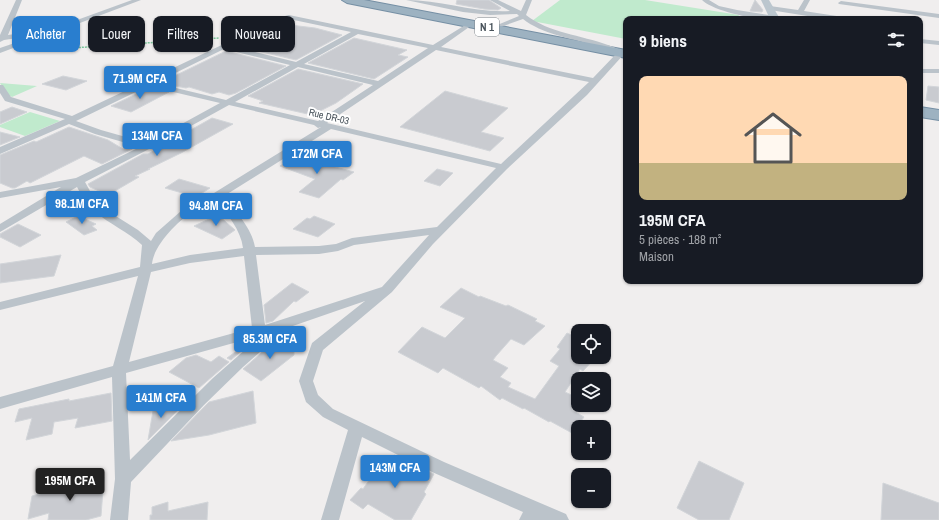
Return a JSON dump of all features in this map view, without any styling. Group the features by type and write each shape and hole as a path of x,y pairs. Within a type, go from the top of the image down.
{"highway":[{"name":"N 1","path":"347,0 623,54"},
{"path":"923,112 939,115"}],"main road":[{"path":"765,0 774,16"}],"street":[{"path":"1,39 19,0"},
{"path":"80,22 138,0"},
{"path":"409,0 476,12 520,15"},
{"path":"493,0 532,23 623,54"},
{"path":"493,28 520,15 529,0"},
{"path":"705,0 707,3 718,8 762,16"},
{"path":"800,13 807,0"},
{"path":"770,8 800,13 839,8 903,8 939,16"},
{"path":"902,16 903,8"},
{"path":"295,18 433,48 596,80"},
{"path":"148,256 160,235 193,206 218,195 323,126 379,84 470,24"},
{"path":"0,229 79,181 148,146 356,32"},
{"path":"1,39 12,37"},
{"path":"923,41 939,43"},
{"path":"0,52 12,47"},
{"path":"0,151 149,84 221,49"},
{"path":"246,52 379,84"},
{"path":"560,520 532,515 328,413 312,398 306,381 317,347 388,289 441,230 503,168 623,55"},
{"path":"923,71 939,71"},
{"name":"Rue DR-03","path":"149,84 503,168"},
{"path":"0,87 8,99 71,120 98,132 148,146"},
{"path":"0,195 79,181"},
{"path":"79,181 91,202 99,210 134,232 148,244 146,270 119,370 123,479 119,520"},
{"path":"218,195 239,224 248,240 251,251 259,331"},
{"path":"0,306 190,259 251,251 318,250 352,242 441,230"},
{"path":"0,402 285,324 388,289"},
{"path":"123,479 212,389 257,346 285,324"},
{"path":"330,520 357,427"}],"path":[{"path":"80,47 221,38"}],"green space":[{"path":"560,0 645,0 739,15 623,16 623,38 532,21"},
{"path":"0,83 37,86 12,97 7,94"},
{"path":"30,112 60,121 25,136 0,127 0,125"}],"building":[{"path":"457,0 489,0 501,8 498,10 484,9 456,4"},
{"path":"755,0 763,10 762,12 750,11"},
{"path":"295,26 315,28 342,35 296,60 262,52 295,52"},
{"path":"354,38 407,50 398,55 408,57 374,79 308,63"},
{"path":"224,52 230,52 286,66 236,93 229,95 219,92 212,94 189,87 186,88 160,83"},
{"path":"298,69 363,84 336,103 312,115 259,103 263,101 248,96"},
{"path":"63,76 87,81 66,90 42,84"},
{"path":"928,86 939,87 939,103 926,100"},
{"path":"149,88 169,92 131,112 111,106"},
{"path":"445,91 508,108 481,132 504,138 490,151 400,127"},
{"path":"12,107 27,112 0,124 0,112"},
{"path":"212,118 233,124 181,153 135,176 139,177 108,195 90,187 88,184 143,154 148,154"},
{"path":"69,127 108,140 123,149 127,147 132,149 102,164 84,156 30,183 27,181 15,188 0,183 0,155 34,141 36,142"},
{"path":"0,132 20,137 0,145"},
{"path":"298,155 354,172 343,180 341,179 319,198 299,192 315,179 280,166"},
{"path":"437,169 453,173 440,186 424,181"},
{"path":"179,179 210,188 196,197 165,188"},
{"path":"218,215 235,230 222,239 194,226"},
{"path":"78,216 96,224 92,226 97,230 84,235 66,222"},
{"path":"314,216 335,224 318,237 293,229 307,218 310,219"},
{"path":"18,224 41,235 20,247 0,237 0,234"},
{"path":"61,255 54,276 0,283 0,264"},
{"path":"292,283 309,292 296,302 294,301 273,321 266,323 264,305"},
{"path":"461,288 479,297 480,296 506,306 508,305 537,319 535,321 545,326 524,345 511,339 493,360 508,368 500,377 511,383 508,387 535,399 559,366 550,361 560,349 557,347 567,333 571,335 571,364 590,364 583,371 580,369 578,372 571,372 571,383 565,392 571,395 571,412 575,412 584,417 582,420 571,420 571,432 524,408 523,409 502,398 500,400 481,386 479,388 443,368 438,373 398,352 422,327 445,338 465,318 440,307"},
{"path":"256,338 231,360 227,358 253,339"},
{"path":"277,339 294,350 294,355 261,381 243,369"},
{"path":"196,355 211,362 219,356 229,362 199,388 169,372 186,358"},
{"path":"253,391 256,423 209,435 171,441 209,402"},
{"path":"111,393 112,421 75,428 78,418 54,422 52,434 26,440 32,418 15,422 19,409 69,399 69,401"},
{"path":"178,407 177,408 181,407 148,440 153,411"},
{"path":"394,455 434,474 424,492 426,494 411,520 395,520 368,504 363,509 350,500 361,488 363,489 379,466 381,467 386,460 389,461"},
{"path":"699,461 744,483 729,520 699,520 677,508"},
{"path":"104,477 101,516 86,520 48,520 49,513 28,519 32,496"},
{"path":"883,483 939,503 939,520 881,520"},
{"path":"168,502 168,511 208,502 207,520 150,520 150,515 152,515 152,507"}]}
